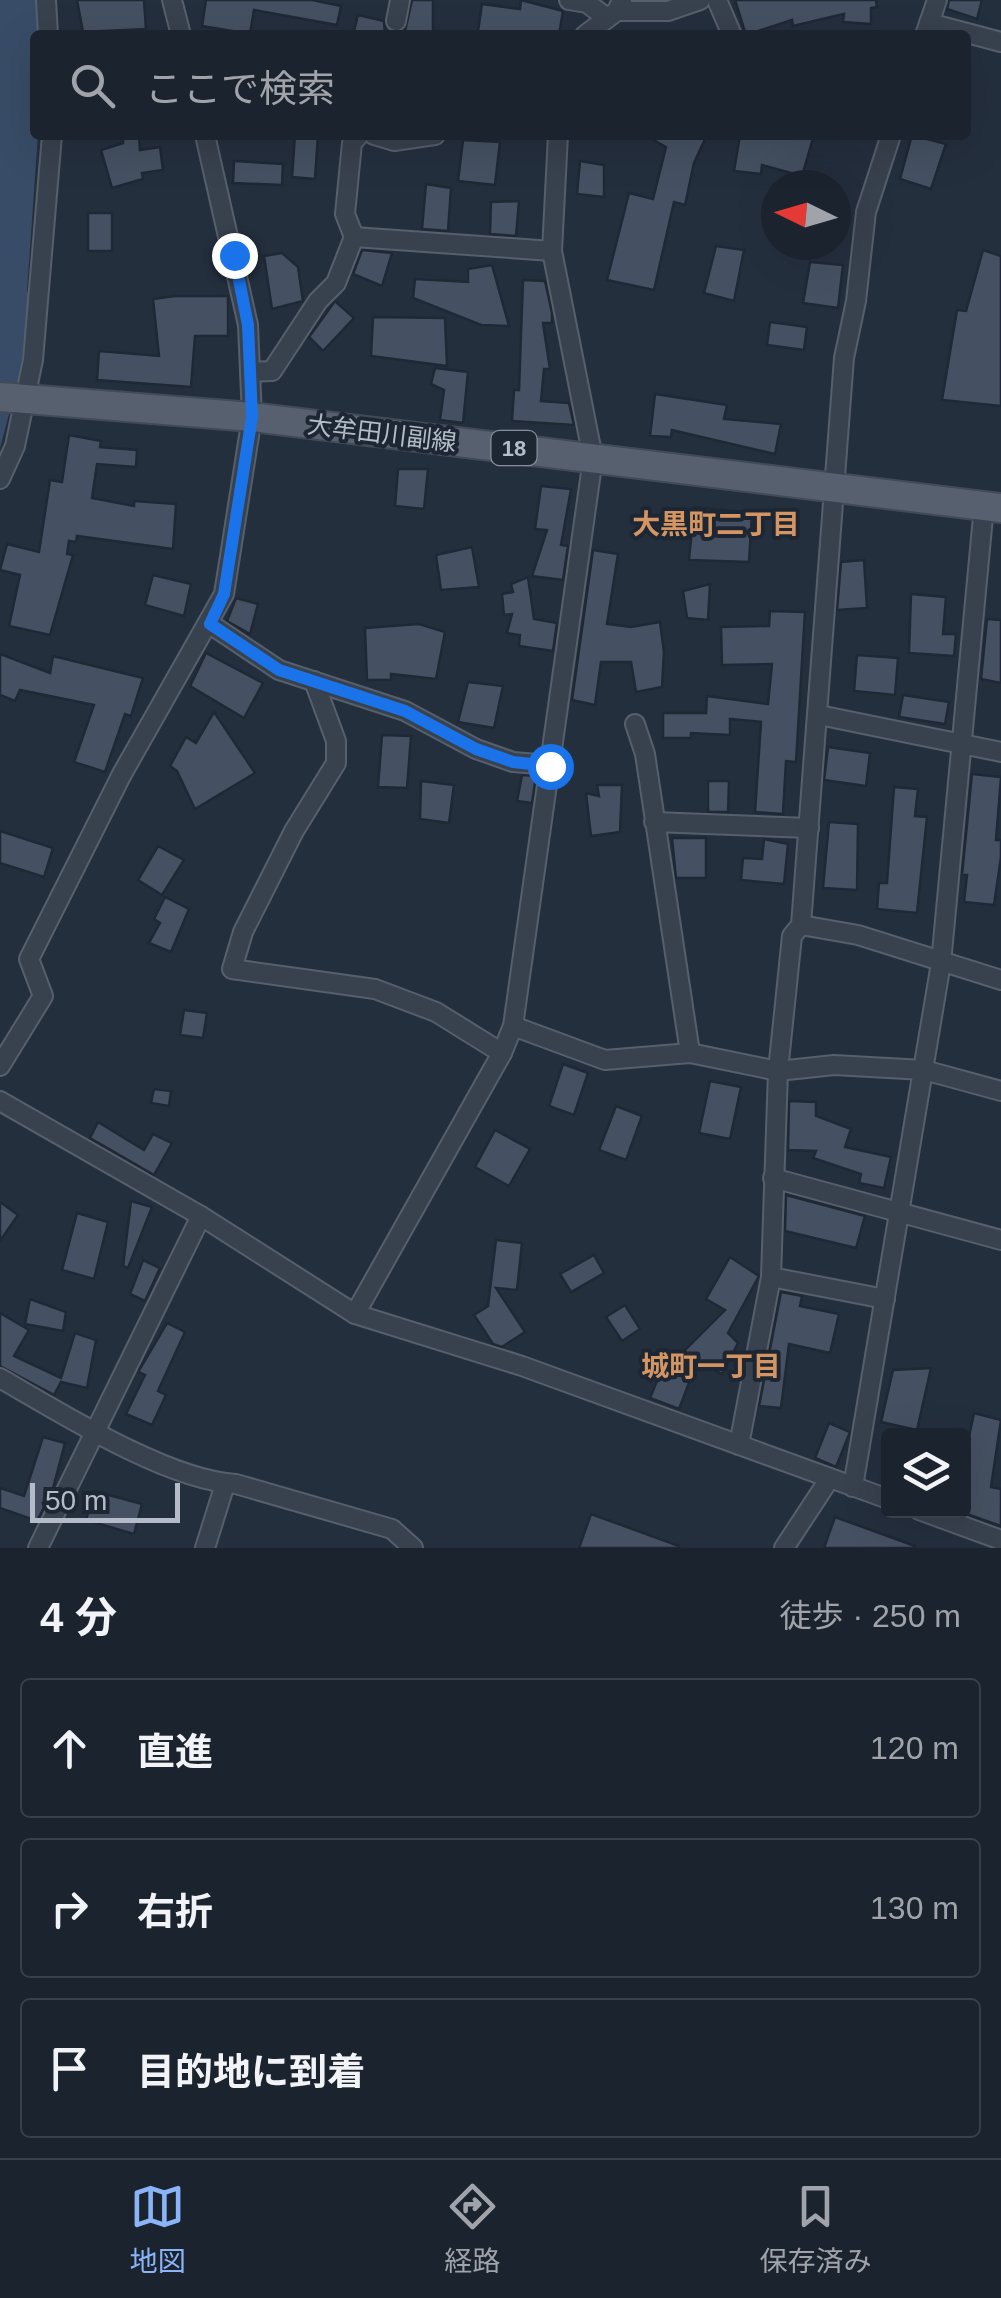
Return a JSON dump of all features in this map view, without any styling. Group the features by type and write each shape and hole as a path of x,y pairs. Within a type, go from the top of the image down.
{"main road":[{"name":"大牟田川副線","path":"15,399 252,417 992,507"}],"street":[{"path":"46,0 48,30"},
{"path":"172,0 179,30"},
{"path":"396,21 400,0"},
{"path":"569,0 615,10 668,10 700,0"},
{"path":"717,0 730,30"},
{"path":"927,29 937,0"},
{"path":"591,30 615,10"},
{"path":"971,37 1001,42"},
{"path":"0,479 51,140"},
{"path":"0,1066 43,996 28,959 122,774 224,594 252,417 248,325 206,140"},
{"path":"250,372 272,371 336,283 354,237 345,214 355,140"},
{"path":"355,1314 502,1052 512,1026 593,458 552,251 558,140"},
{"path":"739,1445 771,1277 778,1071 792,936 801,925 844,358 856,301 866,212 889,140"},
{"path":"354,237 552,251"},
{"path":"853,1486 941,963 961,743 992,507"},
{"path":"210,624 279,670 405,711 476,749 513,762 550,766"},
{"path":"314,682 336,742 336,763 294,831 243,932 232,969 375,988 436,1012 502,1052"},
{"path":"819,716 1001,752"},
{"path":"635,724 645,754 690,1053"},
{"path":"654,822 809,828"},
{"path":"801,925 858,935 1001,980"},
{"path":"512,1026 604,1060 690,1053 778,1071 834,1065 924,1070 1001,1091"},
{"path":"0,1101 201,1216 355,1314 522,1366 828,1481 881,1496"},
{"path":"773,1178 1001,1240"},
{"path":"38,1548 201,1216"},
{"path":"771,1277 885,1299"},
{"path":"0,1378 96,1432 212,1483 392,1529 412,1548"},
{"path":"784,1548 828,1481"},
{"path":"204,1548 225,1484"},
{"path":"941,1518 1001,1540"}],"water":[{"path":"0,0 39,0 41,30 30,30 30,140 38,140 27,291 30,295 21,369 0,448"}],"building":[{"path":"77,0 144,0 146,29 83,30"},
{"path":"206,0 312,0 341,6 337,25 254,10 251,30 202,26"},
{"path":"412,0 433,0 433,30 405,30"},
{"path":"521,0 563,11 560,30 478,30 482,4 520,9"},
{"path":"735,0 876,0 877,7 871,8 871,24 843,22 844,14 793,26 792,20 761,30 744,30"},
{"path":"949,0 982,0 977,19 947,9"},
{"path":"358,15 384,21 385,30 354,30"},
{"path":"139,140 140,150 160,147 163,170 142,173 143,179 112,188 101,150"},
{"path":"295,140 318,140 315,179 292,177"},
{"path":"463,140 500,142 495,185 458,181"},
{"path":"654,140 705,140 694,163 685,205 674,202 654,290 607,280 629,193 653,199 666,147"},
{"path":"739,140 813,140 804,170 762,165 761,174 734,171"},
{"path":"911,140 946,144 931,189 900,179"},
{"path":"234,161 283,164 282,185 233,183"},
{"path":"580,161 604,165 604,197 577,194"},
{"path":"426,184 451,188 448,231 422,229"},
{"path":"519,201 516,236 490,234 491,202"},
{"path":"88,213 112,213 112,251 88,251"},
{"path":"716,246 744,250 734,301 704,293"},
{"path":"362,250 392,253 382,286 353,274"},
{"path":"983,250 1001,256 1001,406 942,400 957,310 966,311"},
{"path":"282,253 298,267 303,301 272,309 264,256"},
{"path":"810,262 843,265 838,308 803,303"},
{"path":"492,265 509,326 481,325 413,298 415,279 468,282 468,269"},
{"path":"523,280 545,281 552,313 552,323 543,323 550,369 544,369 541,401 569,403 574,425 512,421 514,390 519,390"},
{"path":"228,296 228,336 195,336 191,387 97,380 99,351 159,356 153,299"},
{"path":"335,301 354,318 323,351 309,337"},
{"path":"373,317 445,318 447,366 371,356"},
{"path":"770,322 807,327 804,350 767,345"},
{"path":"435,368 468,372 463,423 440,420 444,390 431,384"},
{"path":"655,394 727,405 724,419 781,424 775,454 672,430 671,437 650,436"},
{"path":"69,435 101,441 100,447 137,450 136,467 97,464 92,498 134,506 134,501 176,504 173,549 77,536 76,542 69,541 67,554 73,555 50,635 9,626 20,575 0,570 7,544 39,552 50,480 62,482"},
{"path":"398,469 428,469 424,509 395,506"},
{"path":"541,486 571,489 561,545 568,546 563,580 532,576 547,530 535,529"},
{"path":"694,507 752,513 749,562 689,560"},
{"path":"472,547 479,587 441,590 436,555"},
{"path":"593,550 618,554 607,624 631,627 660,622 664,652 662,687 636,692 631,662 601,662 595,705 572,700"},
{"path":"864,560 867,608 837,610 841,562"},
{"path":"153,575 191,584 184,616 145,605"},
{"path":"528,577 534,619 557,623 553,651 519,646 520,635 507,633 512,614 504,615 502,594 513,592 511,584"},
{"path":"710,584 708,620 687,618 683,591"},
{"path":"911,594 946,597 943,634 956,634 954,656 909,653"},
{"path":"236,598 258,604 250,634 227,621"},
{"path":"770,611 805,612 796,762 786,761 783,814 755,812 761,722 730,719 730,735 691,733 691,738 663,738 663,713 706,713 707,696 768,704 772,664 722,665 721,627 769,626"},
{"path":"987,619 1001,620 1001,683 981,679"},
{"path":"419,624 445,632 436,679 391,674 391,680 367,680 365,628"},
{"path":"206,653 263,683 244,718 190,686"},
{"path":"0,654 50,673 53,656 143,678 131,716 125,714 105,772 74,762 94,705 20,690 15,701 0,695"},
{"path":"857,655 898,658 895,695 854,691"},
{"path":"468,682 503,686 494,728 458,722"},
{"path":"903,695 949,702 945,724 899,717"},
{"path":"214,712 255,773 195,809 177,771 170,766 186,737 196,743"},
{"path":"382,735 411,736 407,788 378,787"},
{"path":"828,747 870,753 866,786 824,780"},
{"path":"972,774 1001,777 996,840 1001,840 1001,857 994,905 964,902 967,875 962,875"},
{"path":"522,775 536,776 532,803 517,801"},
{"path":"421,781 454,785 449,823 420,819"},
{"path":"708,781 729,781 728,812 708,812"},
{"path":"597,785 622,785 620,832 591,836 586,793 599,796"},
{"path":"894,787 918,789 915,816 927,817 917,913 877,909 879,883 887,883"},
{"path":"829,822 858,824 857,890 823,888"},
{"path":"0,831 53,848 44,877 0,863"},
{"path":"672,838 706,838 706,878 676,878"},
{"path":"764,839 788,844 784,884 741,880 743,858 762,859"},
{"path":"158,846 184,860 162,895 138,880"},
{"path":"165,897 189,909 171,952 149,943 160,923 154,919"},
{"path":"184,1010 207,1013 203,1038 180,1035"},
{"path":"563,1064 588,1073 574,1115 549,1106"},
{"path":"710,1081 741,1087 730,1139 699,1133"},
{"path":"154,1089 171,1091 169,1106 151,1103"},
{"path":"789,1101 816,1102 816,1116 851,1129 845,1147 891,1157 884,1188 859,1183 861,1174 813,1158 816,1151 788,1150"},
{"path":"616,1106 642,1116 626,1160 599,1150"},
{"path":"98,1122 144,1150 153,1134 172,1143 154,1175 90,1138"},
{"path":"495,1130 530,1149 509,1186 475,1167"},
{"path":"786,1195 865,1216 856,1248 785,1231"},
{"path":"131,1201 152,1207 128,1268 123,1266"},
{"path":"0,1202 18,1215 0,1241"},
{"path":"77,1213 108,1222 94,1279 62,1270"},
{"path":"496,1240 522,1243 517,1290 496,1288 525,1332 502,1347 493,1344 474,1315 488,1306"},
{"path":"594,1255 604,1273 571,1292 560,1274"},
{"path":"730,1257 759,1276 728,1333 738,1343 722,1374 697,1362 679,1409 650,1398 664,1364 669,1366 725,1310 706,1299"},
{"path":"143,1260 160,1268 145,1301 130,1294"},
{"path":"781,1292 802,1296 800,1306 839,1314 830,1353 789,1344 781,1408 759,1406"},
{"path":"30,1299 66,1312 63,1331 25,1324"},
{"path":"625,1305 640,1329 622,1341 606,1317"},
{"path":"0,1313 29,1330 14,1356 61,1378 75,1333 96,1340 87,1388 61,1382 54,1395 0,1366"},
{"path":"167,1323 185,1332 158,1391 166,1395 152,1425 126,1414 145,1375 138,1372"},
{"path":"931,1368 917,1428 881,1422 893,1370"},
{"path":"974,1413 1001,1420 991,1487 1001,1489 1001,1526 971,1515"},
{"path":"829,1423 850,1432 836,1467 815,1458"},
{"path":"43,1437 65,1443 52,1492 37,1521 0,1508 0,1488 24,1496"},
{"path":"94,1491 142,1504 134,1534 86,1520"},
{"path":"591,1514 679,1546 679,1548 579,1548"},
{"path":"835,1517 915,1546 915,1548 824,1548"}],"district":[{"name":"大黒町二丁目","path":"716,524"},
{"name":"城町一丁目","path":"711,1366"}],"route":[{"path":"234,255 248,325 252,417 224,594 210,624 279,670 405,711 476,749 513,762 550,766"}]}
